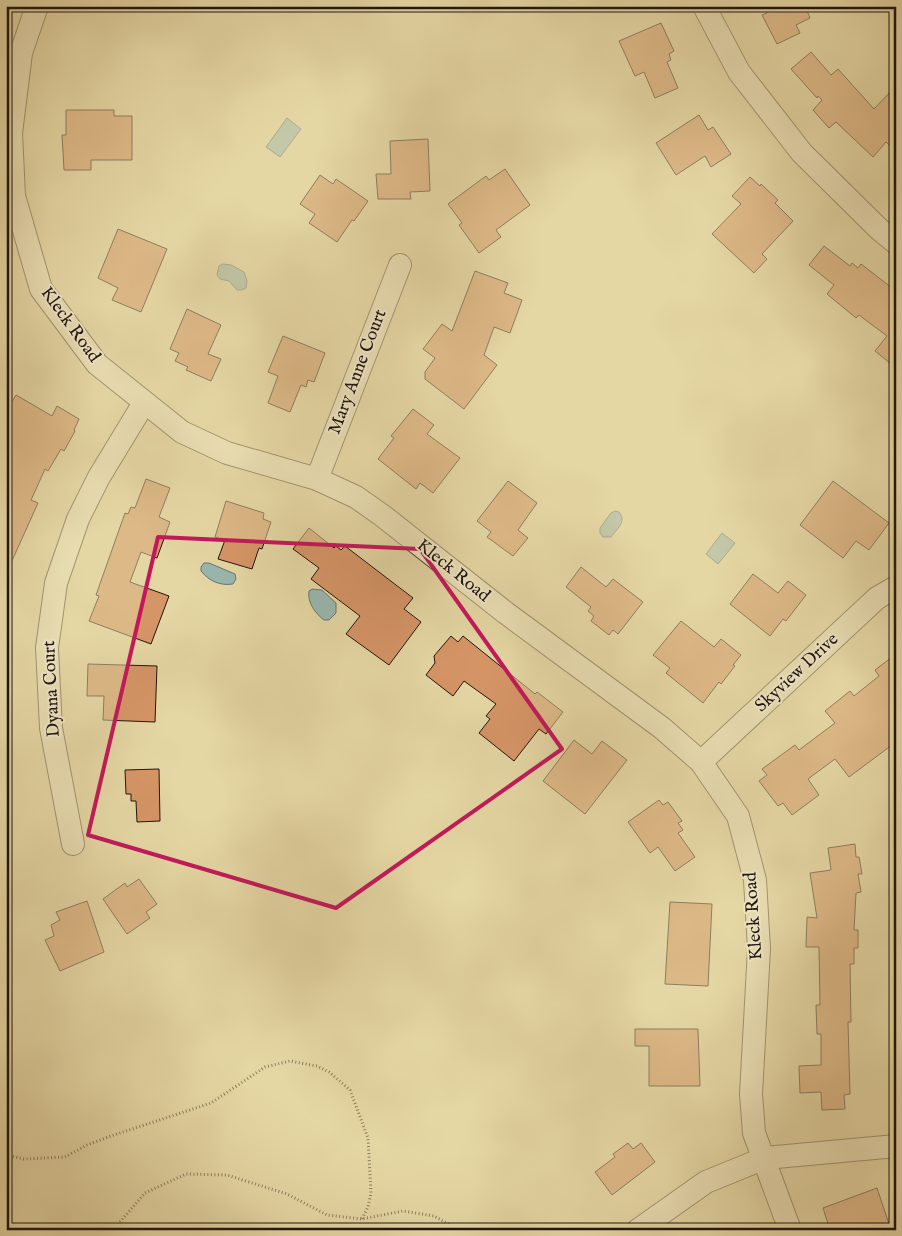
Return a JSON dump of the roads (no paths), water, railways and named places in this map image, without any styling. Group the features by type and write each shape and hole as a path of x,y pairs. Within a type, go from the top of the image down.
{"street":[{"name":"Kleck Road","path":"37,6 21,53 11,133 14,196 41,289 97,364 182,432 227,452 317,479 356,497 383,516 506,613 662,728 701,762 738,816 755,880 759,949 751,1094 754,1133 790,1230"},
{"path":"704,6 739,72 802,153 880,230 896,243"},
{"name":"Mary Anne Court","path":"317,479 400,266"},
{"name":"Dyana Court","path":"73,844 51,728 47,648 56,583 78,519 99,477 144,403"},
{"name":"Skyview Drive","path":"701,762 877,598 896,587"},
{"path":"638,1230 706,1182 764,1158 896,1146"}],"water":[{"path":"287,118 301,129 280,157 266,147"},
{"path":"223,264 231,265 244,272 247,281 246,288 237,290 229,281 220,279 217,275 219,266"},
{"path":"615,511 621,515 622,522 611,537 603,537 600,533 600,528 611,513"},
{"path":"722,533 735,543 718,564 706,554"},
{"path":"204,563 209,563 235,574 236,579 233,584 219,583 208,578 201,571"},
{"path":"312,589 322,590 336,603 336,613 329,620 324,620 313,608 309,600 309,591"}]}
